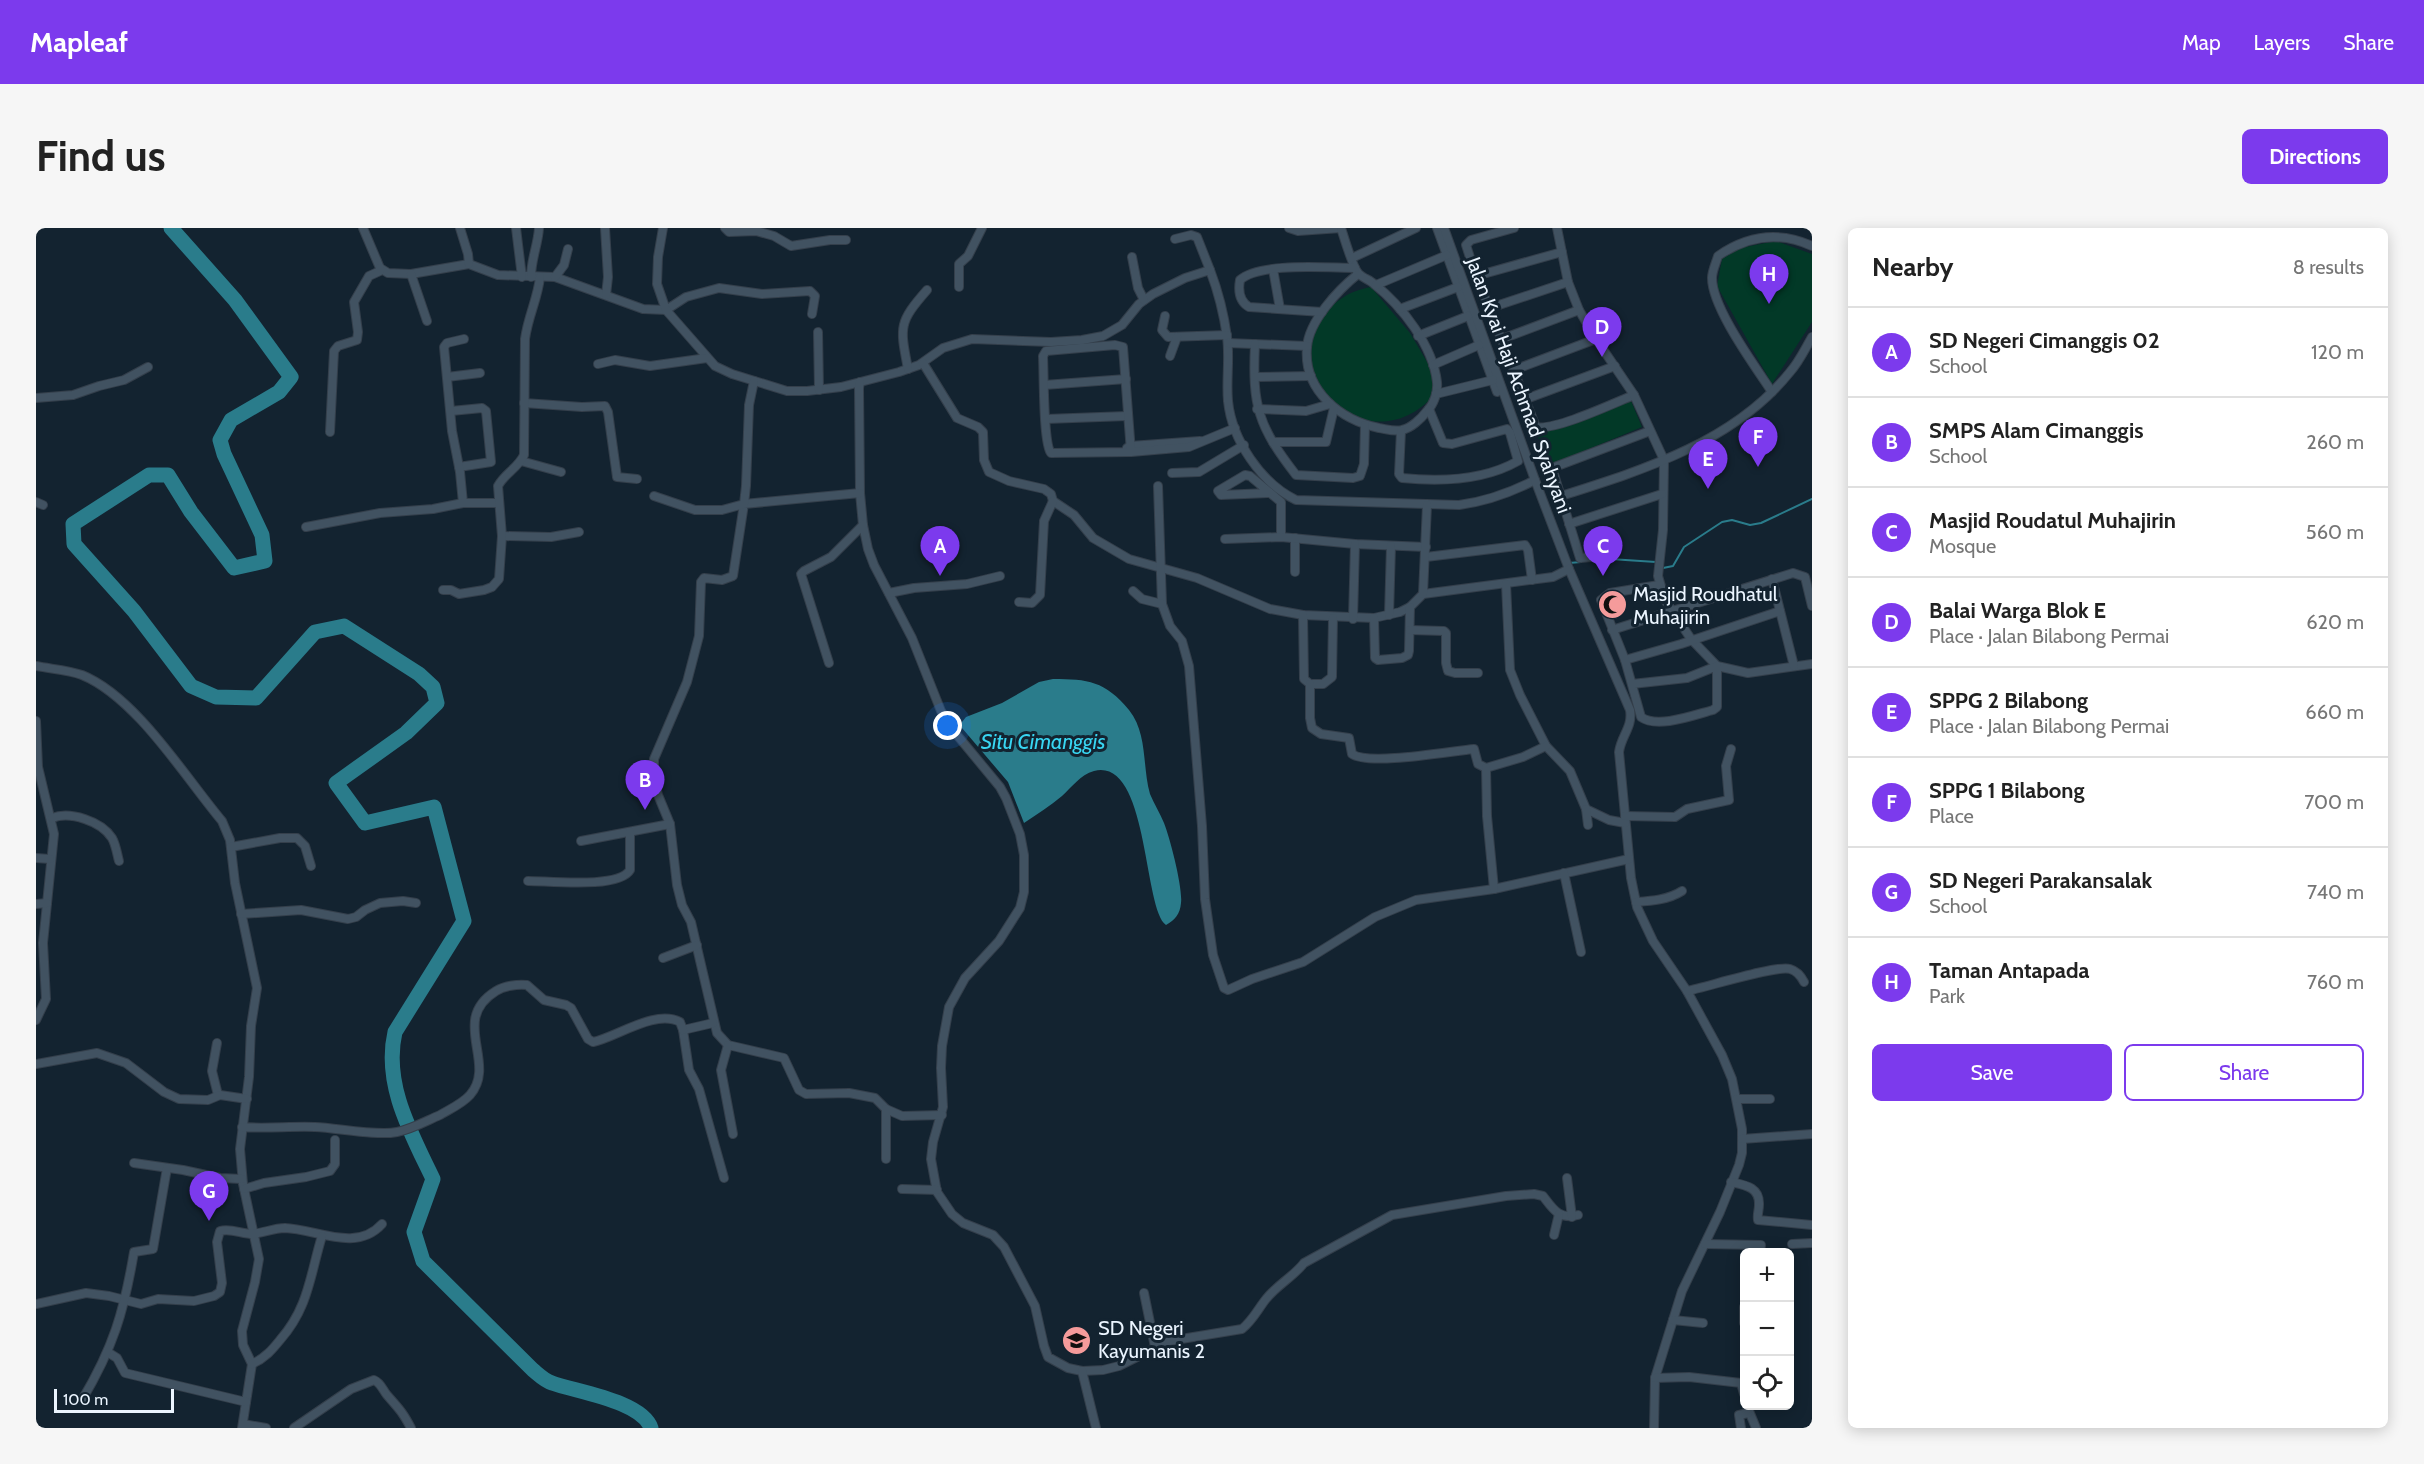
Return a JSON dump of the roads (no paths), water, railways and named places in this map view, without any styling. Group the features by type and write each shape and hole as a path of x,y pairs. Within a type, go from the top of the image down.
{"street":[{"path":"364,228 380,268 387,273 411,274 469,264 491,274 555,278 637,308 666,310 686,297 719,288 762,294 810,291 815,296 812,314"},
{"path":"460,228 469,264"},
{"path":"442,590 452,590 462,594 484,590 495,585 501,572 502,536 498,486 500,481 521,461 525,448 525,339 528,320 539,290 531,277 516,228"},
{"path":"531,277 531,259 539,228"},
{"path":"605,228 608,277 606,295"},
{"path":"663,228 658,257 657,284 666,310 715,366 787,391 819,390 861,382 908,369 923,363 943,348 972,339 1051,342 1102,336 1122,326 1144,300 1167,286 1210,270"},
{"path":"725,228 729,232 766,233 791,246 846,240"},
{"path":"958,288 959,264 968,256 982,228"},
{"path":"1289,228 1298,231 1341,228 1356,271"},
{"path":"1352,258 1416,228"},
{"path":"1437,228 1497,392"},
{"name":"Jalan Kyai Haji Achmad Syahyani","path":"1444,228 1569,569 1631,717 1631,723 1620,744 1619,752 1629,859 1636,902 1653,941 1687,991 1722,1055 1737,1099 1742,1153 1705,1244 1682,1291 1655,1378 1654,1428"},
{"path":"1514,228 1467,242 1476,276 1536,427 1544,428 1563,423 1634,395"},
{"path":"1557,228 1568,282 1580,310 1596,339 1634,395 1664,460 1663,531 1658,570 1659,585 1665,600 1691,639 1717,666 1748,673 1812,664"},
{"path":"1772,392 1734,333 1716,297 1712,278 1718,256 1736,244 1768,236 1796,239 1812,246"},
{"path":"1175,239 1197,237 1210,270 1227,339 1228,399 1234,428 1268,493 1281,502 1281,537"},
{"path":"555,278 566,260 568,249"},
{"path":"1476,276 1562,252"},
{"path":"1376,285 1447,255"},
{"path":"1132,257 1137,288 1144,300"},
{"path":"330,432 334,351 338,346 357,340 354,302 368,277 380,271 380,268"},
{"path":"1322,312 1249,307 1242,302 1239,294 1240,280 1258,269 1356,271 1376,285 1400,309 1418,336 1433,365 1437,383 1436,394 1429,409 1411,426 1401,431 1365,425 1348,418 1332,406 1311,376 1307,346 1322,312 1356,271"},
{"path":"1273,269 1280,309"},
{"path":"411,274 428,321"},
{"path":"1490,308 1568,282"},
{"path":"1400,309 1458,287"},
{"path":"908,369 902,328 909,310 927,290"},
{"path":"1502,339 1580,310"},
{"path":"1165,316 1162,330 1168,337 1227,339 1255,344 1307,346"},
{"path":"1418,336 1468,316"},
{"path":"818,332 819,390"},
{"path":"1561,496 1664,460 1742,419 1791,371 1812,337"},
{"path":"1170,356 1177,338"},
{"path":"463,504 459,466 453,442 444,346 447,343 464,339"},
{"path":"1514,370 1596,339"},
{"path":"1255,344 1257,409 1273,442 1298,476 1353,478 1360,476 1363,471 1365,425"},
{"path":"1433,365 1479,345"},
{"path":"1128,450 1126,379 1121,346 1048,350 1043,356 1047,448 1051,453 1128,450 1204,442 1234,428"},
{"path":"598,364 615,360 650,366 707,358"},
{"path":"923,363 960,421 983,432 984,460 989,472 1009,481 1044,489 1051,494 1053,501 1044,521 1040,595 1032,603 1019,602"},
{"path":"1526,399 1615,366"},
{"path":"36,398 73,395 124,380 148,367"},
{"path":"447,377 480,373"},
{"path":"1255,377 1311,376"},
{"path":"1044,385 1126,379"},
{"path":"1436,394 1493,380"},
{"path":"754,381 749,405 747,486 733,576 722,580 704,578 700,582 699,636 687,682 654,759 654,777 658,795 670,824 677,885 697,945 713,1023 717,1033 728,1045 784,1058 799,1090 806,1094 842,1092 866,1095 875,1098 886,1109 902,1116 942,1114"},
{"path":"861,382 858,388 860,493 863,525 874,565 912,638 946,720 993,777 1006,798 1020,834 1024,855 1024,892 1020,908 999,941 965,978 950,1007 942,1046 942,1114 932,1151 933,1175 944,1205 952,1214 963,1223 993,1235 999,1240 1013,1262 1035,1306 1048,1357 1068,1368 1082,1371 1103,1370 1119,1366 1155,1347 1185,1337 1242,1329 1267,1298 1293,1276 1304,1263 1392,1215 1487,1198 1534,1194 1543,1196 1559,1214 1575,1216 1567,1178"},
{"path":"524,403 605,406 608,412 617,477 638,479"},
{"path":"1257,409 1313,410 1332,406"},
{"path":"1273,442 1326,442 1332,406"},
{"path":"451,411 483,408 486,415 491,462 459,466"},
{"path":"1401,431 1399,474 1402,478 1449,481 1490,472 1518,461 1507,429 1447,444 1440,438 1429,409"},
{"path":"1046,419 1127,416"},
{"path":"1614,537 1614,555 1580,558 1552,468 1650,431"},
{"path":"1172,473 1199,472 1244,445"},
{"path":"521,461 561,472"},
{"path":"1268,493 1221,495 1218,491 1245,474 1296,500 1427,505 1479,502 1504,496 1535,480"},
{"path":"1158,486 1162,604 1170,626 1182,641 1188,660 1202,826 1205,899 1213,955 1224,988 1228,990 1252,979 1303,962 1375,917 1416,900 1494,889 1629,859"},
{"path":"654,496 695,510 722,510 744,504 860,493"},
{"path":"1569,524 1662,494"},
{"path":"1053,501 1068,510 1093,538 1129,559 1197,578 1270,609 1303,615 1374,618 1410,607 1423,594 1532,580 1553,576 1569,569"},
{"path":"306,527 365,515 463,504 499,503"},
{"path":"1423,594 1427,505"},
{"path":"829,663 801,574 831,557 863,525"},
{"path":"502,536 551,537 579,532"},
{"path":"1225,539 1281,537 1355,544 1426,547"},
{"path":"1295,538 1295,572"},
{"path":"1353,618 1355,544"},
{"path":"1426,557 1525,544 1532,580"},
{"path":"1389,615 1392,546"},
{"path":"1612,630 1793,573 1804,577 1812,606"},
{"path":"889,593 914,588 967,584 1000,576"},
{"path":"1772,579 1794,666"},
{"path":"1506,584 1510,670 1546,746 1570,771 1586,809 1588,825"},
{"path":"1659,585 1610,593 1601,600 1625,660 1641,717 1647,722 1659,722 1713,710 1717,707 1717,666"},
{"path":"1133,591 1142,599 1162,604"},
{"path":"1374,618 1375,658 1378,660 1402,658 1408,655 1410,607"},
{"path":"1625,660 1660,651 1780,610"},
{"path":"1303,615 1304,675 1308,682 1312,728 1321,734 1349,738 1352,754 1356,757 1380,759 1430,755 1473,748 1478,764 1486,768 1523,757 1546,746"},
{"path":"1308,682 1323,684 1332,677 1334,618"},
{"path":"1410,630 1444,631 1447,637 1448,670 1455,673 1478,674"},
{"path":"36,666 72,672 87,678 108,692 143,722 222,821 228,834 241,914 257,988 251,1026 240,1149 242,1179 258,1253 258,1264 242,1336 243,1345 252,1364 243,1426 266,1428"},
{"path":"1632,684 1687,678 1717,666"},
{"path":"36,721 38,766 52,818 53,838 43,943 46,999 36,1020"},
{"path":"1586,809 1609,820 1675,818 1687,809 1729,800 1726,766 1731,749"},
{"path":"1486,768 1487,816 1494,889"},
{"path":"52,818 66,814 105,830 112,837 119,861"},
{"path":"581,840 670,824"},
{"path":"528,881 594,882 618,879 630,870 630,832"},
{"path":"231,847 297,837 305,846 311,866"},
{"path":"36,858 50,859"},
{"path":"1564,873 1581,952"},
{"path":"1636,902 1672,897 1682,891"},
{"path":"241,914 301,910 348,919 380,903 403,901 416,903"},
{"path":"36,904 47,903"},
{"path":"663,958 697,945"},
{"path":"1687,991 1788,968 1796,972 1804,981"},
{"path":"242,1127 315,1127 391,1133 424,1123 463,1102 476,1088 480,1063 473,1027 475,1019 482,1003 500,989 520,984 526,985 544,1000 566,1005 575,1014 588,1039 594,1042 641,1023 672,1019 680,1023 689,1070 699,1089 724,1178"},
{"path":"683,1030 713,1023"},
{"path":"217,1042 212,1071 219,1095"},
{"path":"728,1045 722,1070 734,1134"},
{"path":"36,1064 97,1053 126,1063 174,1098 208,1100 219,1095 246,1099"},
{"path":"1737,1099 1770,1099"},
{"path":"886,1109 886,1159"},
{"path":"1742,1139 1812,1134"},
{"path":"244,1189 330,1171 335,1164 335,1140"},
{"path":"134,1163 220,1178 242,1179"},
{"path":"82,1400 108,1353 126,1300 135,1252 153,1249 167,1168"},
{"path":"1731,1182 1749,1186 1756,1192 1759,1200 1758,1220 1812,1225"},
{"path":"902,1189 937,1190"},
{"path":"1554,1235 1559,1214"},
{"path":"36,1304 86,1293 141,1304 158,1299 194,1301 217,1295 220,1292 222,1283 218,1233 227,1230 253,1234 287,1228 322,1236 350,1238 365,1236 382,1224"},
{"path":"252,1364 269,1353 298,1316 311,1282 322,1236"},
{"path":"1792,1244 1812,1243"},
{"path":"1705,1244 1761,1245 1761,1248"},
{"path":"1144,1293 1155,1347"},
{"path":"1673,1320 1703,1323"},
{"path":"108,1353 117,1358 125,1373 246,1402"},
{"path":"1082,1371 1096,1428"},
{"path":"1655,1378 1689,1377 1740,1383"},
{"path":"294,1428 351,1389 374,1380 400,1407 411,1428"},
{"path":"1741,1428 1739,1414 1745,1410"},
{"path":"1747,1410 1756,1428"}],"water":[{"name":"Situ Cimanggis","path":"1053,679 1086,681 1104,687 1120,700 1135,719 1142,740 1150,794 1167,830 1180,886 1180,910 1166,925 1159,913 1153,892 1135,809 1125,787 1112,773 1094,771 1084,775 1057,800 1024,823 1008,782 962,728 962,722 966,717 1002,703 1039,682"}],"waterway":[{"path":"171,228 235,300 291,377 279,392 231,420 220,440 224,454 262,535 265,561 234,568 191,512 168,475 149,475 73,524 74,544 134,611 191,686 216,697 256,698 315,632 344,626 419,674 433,687 437,703 406,733 336,783 365,823 434,807 464,921 395,1032 392,1051 396,1089 408,1126 433,1179 414,1232 423,1261 540,1376 552,1383 622,1404 645,1419 651,1428"},
{"path":"1663,568 1673,566 1684,547 1722,522 1732,520 1750,525 1761,523 1812,499"},
{"path":"1610,559 1656,562"},
{"path":"1569,563 1581,562"}],"place":[{"name":"Taman Antapada","path":"1769,304"},
{"name":"Balai Warga Blok E","path":"1602,357"},
{"name":"SPPG 1 Bilabong","path":"1758,467"},
{"name":"SPPG 2 Bilabong","path":"1708,489"},
{"name":"SD Negeri Cimanggis 02","path":"940,576"},
{"name":"Masjid Roudatul Muhajirin","path":"1603,576"},
{"name":"Masjid Roudhatul Muhajirin","path":"1612,605"},
{"name":"SMPS Alam Cimanggis","path":"645,810"},
{"name":"SD Negeri Parakansalak","path":"209,1221"},
{"name":"SD Negeri Kayumanis 2","path":"1077,1340"}]}
